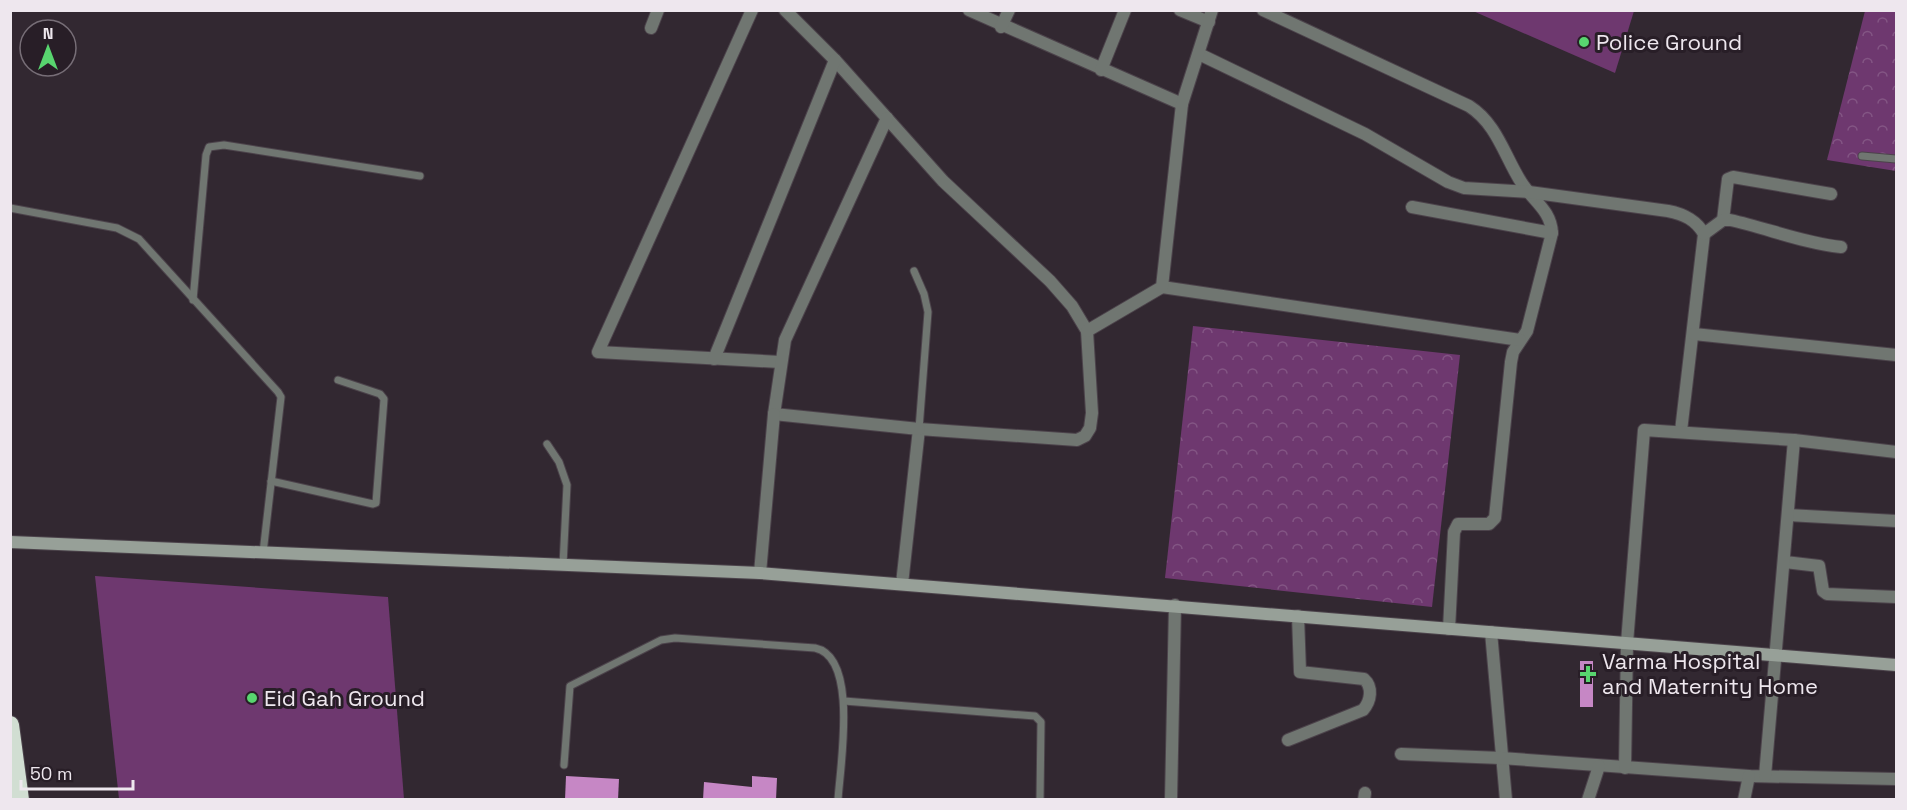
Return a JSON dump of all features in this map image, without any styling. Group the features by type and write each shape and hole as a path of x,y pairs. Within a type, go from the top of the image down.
{"highway":[{"path":"10,725 20,800"}],"street":[{"path":"651,28 658,10"},
{"path":"752,10 598,352 780,362"},
{"path":"774,414 919,429 1077,440 1085,436 1090,428 1092,413 1087,331 1072,306 1050,281 943,181 835,60 785,10"},
{"path":"969,10 1001,27 1182,104"},
{"path":"1001,27 1009,10"},
{"path":"1101,69 1125,10"},
{"path":"1162,287 1182,104 1210,16 1180,10"},
{"path":"1263,10 1469,106 1482,115 1492,128 1522,184 1548,215 1552,233 1527,331 1520,340 1511,362 1495,518 1489,524 1458,524 1454,532 1449,629"},
{"path":"1199,54 1365,134 1455,185 1475,191 1529,192 1679,213 1699,225 1704,234 1681,431"},
{"path":"714,359 835,60"},
{"path":"760,573 774,414 785,340 886,118"},
{"path":"1704,234 1723,220 1728,179 1733,177 1831,194"},
{"path":"1412,207 1552,233"},
{"path":"1723,220 1772,229 1816,244 1841,247"},
{"path":"1087,331 1162,287 1520,340"},
{"path":"1694,334 1896,356"},
{"path":"902,584 919,429"},
{"path":"1625,768 1628,644 1644,430 1794,440 1896,452"},
{"path":"1765,776 1794,440"},
{"path":"1788,515 1896,521"},
{"path":"10,542 760,573 1896,665"},
{"path":"1785,562 1819,566 1823,591 1827,594 1896,597"},
{"path":"1171,800 1175,606"},
{"path":"1288,740 1363,710 1369,702 1370,687 1364,679 1300,672 1298,616"},
{"path":"1491,632 1506,800"},
{"path":"1401,754 1501,758 1749,776 1896,779"},
{"path":"1588,800 1599,766"},
{"path":"1744,800 1749,776"}],"lane":[{"path":"193,300 206,155 209,147 224,146 420,176"},
{"path":"1862,156 1896,159"},
{"path":"10,208 129,232 139,239 281,398 262,553"},
{"path":"914,271 924,294 928,312 919,429"},
{"path":"271,481 376,503 384,399 380,394 338,380"},
{"path":"547,444 559,462 567,485 562,564"},
{"path":"564,765 570,686 668,638 821,650 835,662 839,671 844,701 838,800"},
{"path":"844,701 1035,716 1041,722 1040,800"}],"green space":[{"name":"Police Ground","path":"1634,10 1615,73 1473,11"},
{"path":"1865,11 1896,11 1896,171 1827,160"},
{"path":"1193,326 1460,355 1432,607 1165,578"},
{"name":"Eid Gah Ground","path":"95,576 388,597 404,799 119,799"}],"building":[{"path":"1580,661 1593,661 1593,707 1580,707"},
{"path":"566,776 619,779 618,800 565,800"},
{"path":"752,776 777,778 776,800 703,800 704,782 752,787"}],"place":[{"name":"Police Ground","path":"1584,42"},
{"name":"Varma Hospital and Maternity Home","path":"1588,674"},
{"name":"Eid Gah Ground","path":"252,698"}]}
